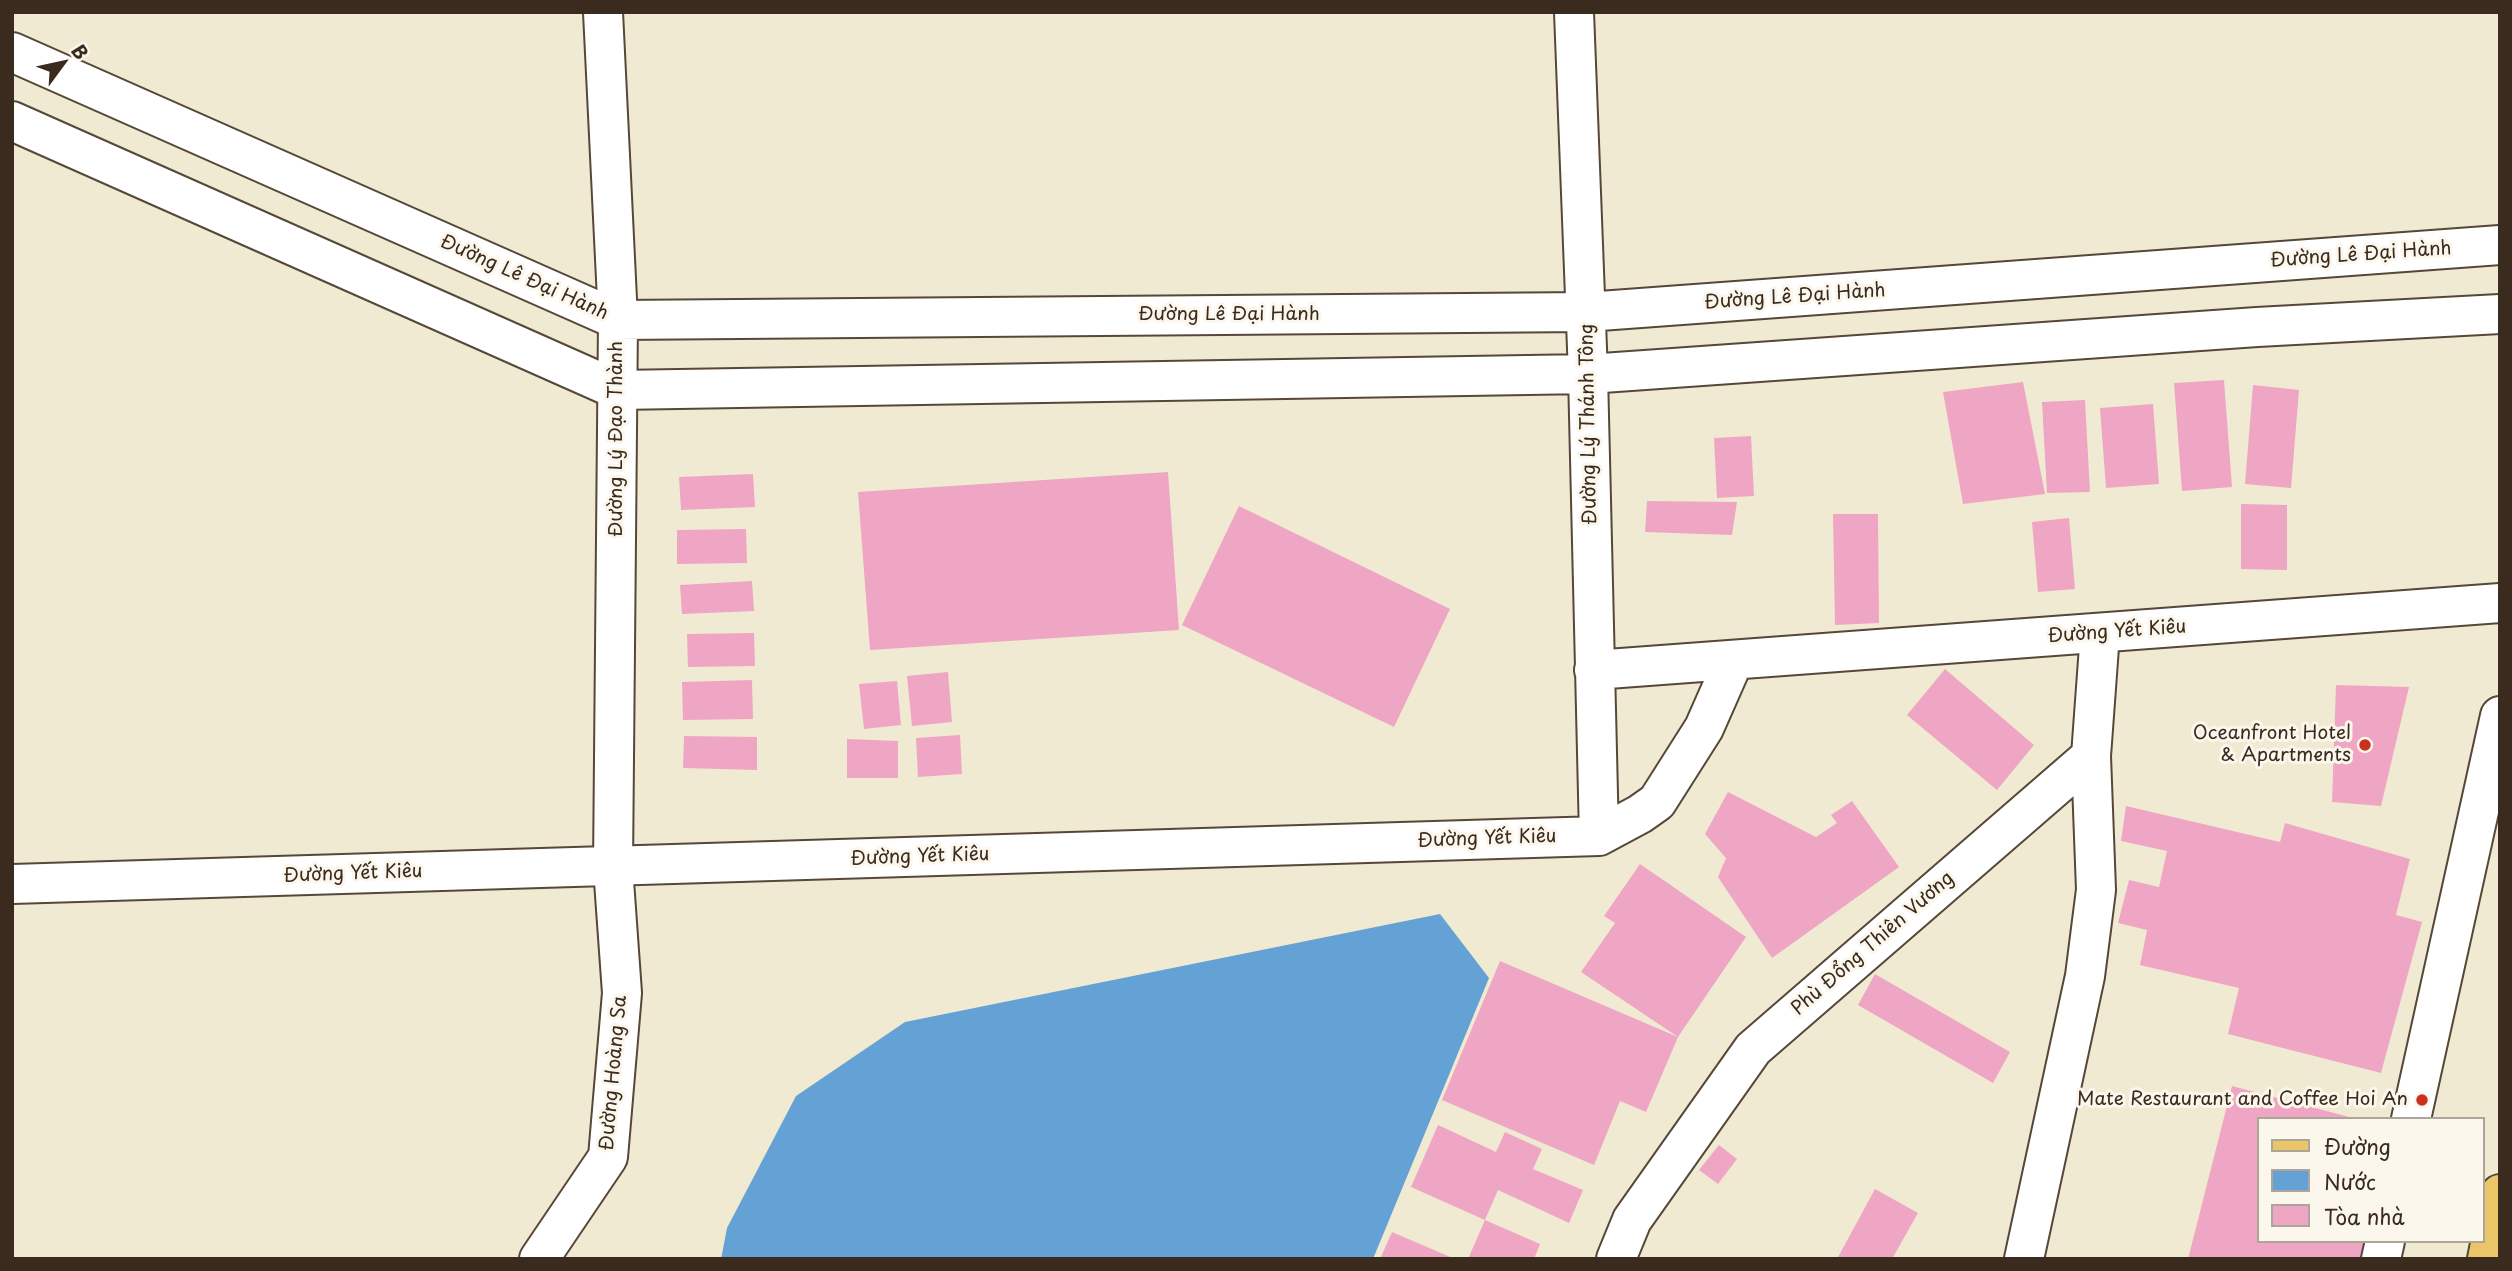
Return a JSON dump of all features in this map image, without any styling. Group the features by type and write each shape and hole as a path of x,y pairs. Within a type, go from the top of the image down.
{"main road":[{"path":"2487,1259 2500,1194"}],"street":[{"name":"Đường Lý Đạo Thành","path":"603,12 618,320 612,867"},
{"name":"Đường Lý Thánh Tông","path":"1574,12 1588,374 1599,836"},
{"name":"Đường Lê Đại Hành","path":"12,52 618,320 1586,312 2500,245"},
{"path":"12,121 618,390 1588,374 2243,328 2500,314"},
{"name":"Đường Yết Kiêu","path":"1594,670 2500,603"},
{"path":"2024,1259 2085,976 2096,890 2091,756 2100,633"},
{"name":"Đường Yết Kiêu","path":"12,884 1599,836 1657,802 1704,728 1734,660"},
{"path":"2412,1117 2500,716"},
{"name":"Phù Đổng Thiên Vương","path":"1616,1259 1632,1220 1753,1049 2091,756"},
{"name":"Đường Hoàng Sa","path":"539,1259 608,1157 622,993 612,867"}],"water":[{"path":"1440,914 1489,978 1373,1259 721,1259 727,1228 796,1096 905,1022"}],"building":[{"path":"2224,380 2232,487 2182,491 2174,383"},
{"path":"2023,382 2045,494 1963,504 1943,392"},
{"path":"2253,385 2299,390 2291,488 2245,484"},
{"path":"2085,400 2090,492 2047,493 2042,402"},
{"path":"2153,404 2159,484 2106,488 2100,408"},
{"path":"1751,436 1754,496 1717,498 1714,438"},
{"path":"1168,472 1179,630 870,650 858,492"},
{"path":"753,474 755,507 681,510 679,477"},
{"path":"1647,501 1737,502 1732,535 1645,532"},
{"path":"2241,504 2287,505 2287,570 2241,569"},
{"path":"1239,506 1450,609 1394,727 1182,625"},
{"path":"1833,514 1878,514 1879,623 1835,625"},
{"path":"2069,518 2075,589 2038,592 2032,522"},
{"path":"746,529 747,563 677,564 677,530"},
{"path":"752,581 754,611 682,614 680,585"},
{"path":"754,633 755,666 688,667 687,634"},
{"path":"1945,669 2034,745 1997,790 1907,715"},
{"path":"948,672 952,722 912,726 907,676"},
{"path":"752,680 753,719 683,720 682,682"},
{"path":"897,681 901,725 864,729 859,684"},
{"name":"Oceanfront Hotel & Apartments","path":"2336,685 2409,687 2381,806 2332,802"},
{"path":"960,735 962,774 918,777 916,738"},
{"path":"684,736 757,737 757,770 683,768"},
{"path":"847,739 898,741 898,778 847,778"},
{"path":"1728,792 1816,837 1837,823 1831,815 1852,801 1899,867 1772,958 1718,877 1726,858 1705,834"},
{"path":"2126,806 2280,842 2285,823 2410,859 2396,915 2422,922 2381,1073 2228,1034 2239,988 2140,965 2147,930 2118,923 2129,880 2159,887 2167,851 2121,841"},
{"path":"1640,864 1746,937 1678,1037 1581,972 1615,923 1604,916"},
{"path":"1500,961 1678,1037 1646,1112 1620,1101 1594,1165 1442,1100"},
{"path":"1875,974 2010,1052 1993,1083 1858,1005"},
{"path":"2232,1086 2349,1117 2256,1117 2256,1243 2371,1243 2367,1259 2188,1259"},
{"path":"1438,1125 1496,1152 1505,1132 1542,1149 1533,1169 1583,1190 1569,1223 1498,1190 1485,1220 1411,1187"},
{"path":"1719,1145 1737,1159 1718,1184 1699,1170"},
{"path":"1875,1189 1918,1213 1892,1259 1837,1259"},
{"path":"1485,1220 1540,1244 1534,1259 1468,1259"},
{"path":"1392,1232 1455,1259 1380,1259"}],"place":[{"name":"Oceanfront Hotel & Apartments","path":"2365,745"},
{"name":"Mate Restaurant and Coffee Hoi An","path":"2422,1100"}]}
